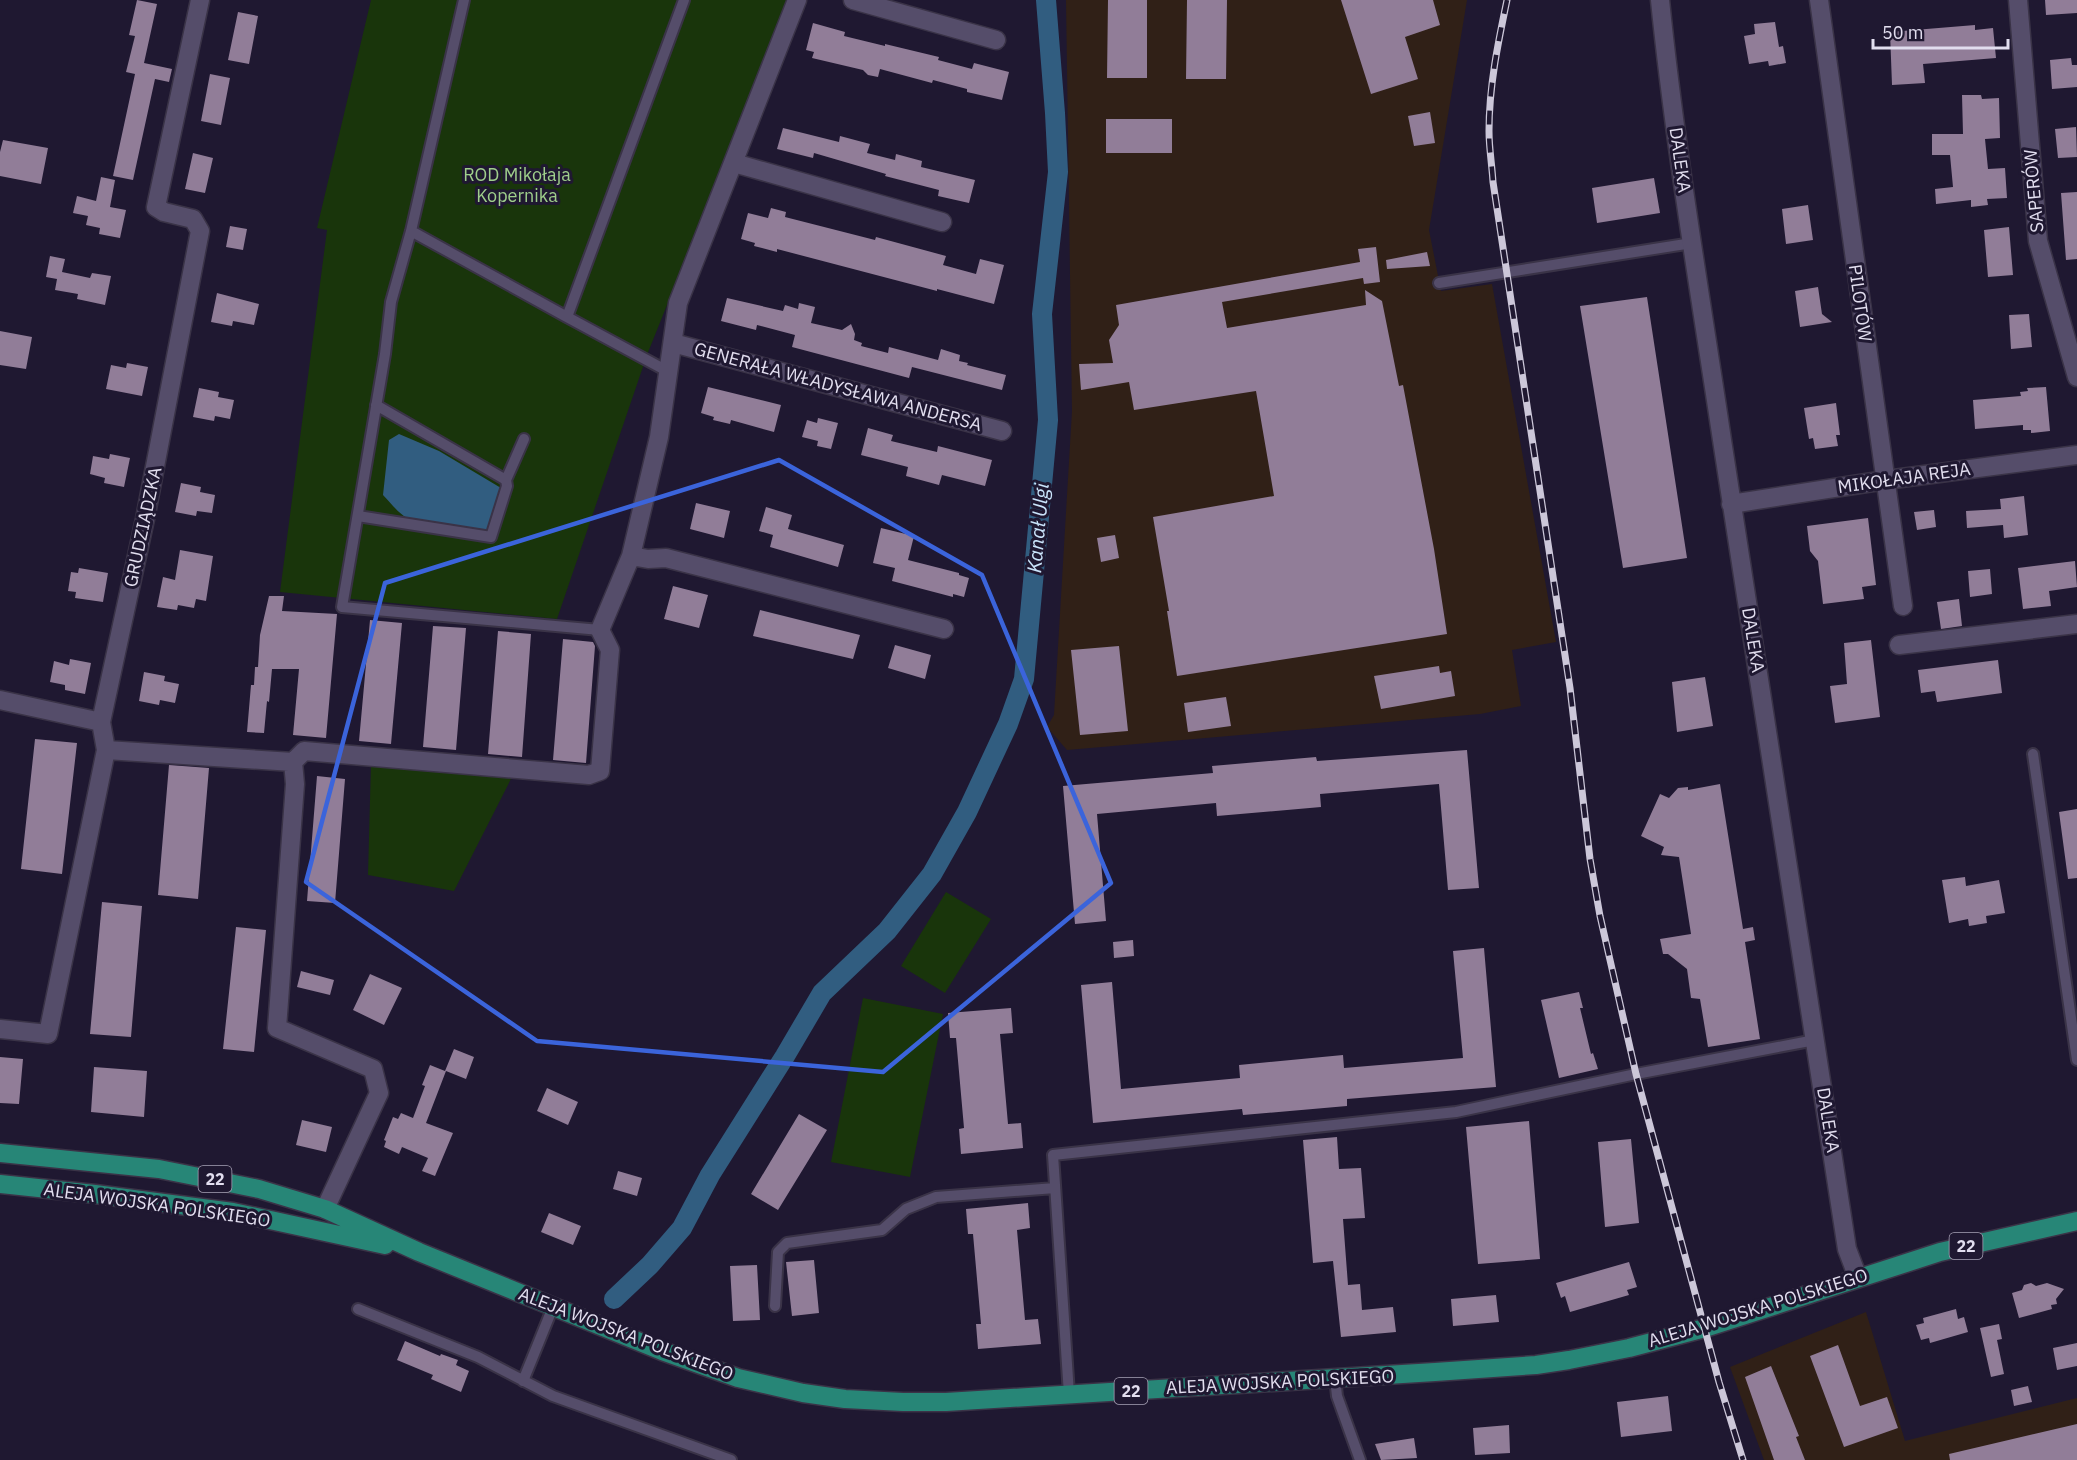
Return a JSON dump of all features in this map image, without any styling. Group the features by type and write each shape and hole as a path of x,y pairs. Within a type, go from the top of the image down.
{"main road":[{"name":"ALEJA WOJSKA POLSKIEGO","path":"0,1153 185,1173 259,1189 325,1209 419,1252 705,1368 758,1384 803,1393 845,1399 903,1402 946,1402 1503,1368 1599,1354 1705,1328 1940,1252 2077,1221"},
{"name":"ALEJA WOJSKA POLSKIEGO","path":"0,1184 232,1212 419,1252"}],"street":[{"name":"GRUDZIĄDZKA","path":"0,1029 48,1034 106,750 101,722 145,519 200,231 193,219 164,212 156,207 200,0"},
{"name":"GENERAŁA WŁADYSŁAWA ANDERSA","path":"600,630 631,556 659,437 678,303 797,0"},
{"path":"853,0 996,40"},
{"name":"DALEKA","path":"1660,0 1666,61 1731,504 1847,1249 1858,1278"},
{"name":"PILOTÓW","path":"1819,0 1844,196 1903,606"},
{"name":"SAPERÓW","path":"2018,0 2038,241 2077,376"},
{"path":"734,163 942,222"},
{"name":"GENERAŁA WŁADYSŁAWA ANDERSA","path":"673,343 1002,431"},
{"name":"MIKOŁAJA REJA","path":"1731,504 1886,480 2077,455"},
{"path":"631,556 648,559 666,558 944,629"},
{"path":"1899,645 2077,624"},
{"path":"106,750 293,762 304,751 589,775 600,771 610,650 600,630"},
{"path":"0,700 101,722"},
{"path":"293,762 296,784 277,1028 373,1069 379,1093 325,1209"}],"lane":[{"path":"464,0 411,231 391,302 385,354 342,607 600,630"},
{"path":"567,316 684,0"},
{"path":"411,231 669,372"},
{"path":"1439,283 1692,243"},
{"path":"376,405 506,480"},
{"path":"358,516 491,537 507,486 506,480 524,439"},
{"path":"2033,754 2077,1060"},
{"path":"1069,1394 1053,1155 1456,1112 1636,1074 1815,1040"},
{"path":"775,1306 778,1252 787,1243 882,1230 906,1209 936,1197 1055,1188"},
{"path":"523,1381 553,1307"},
{"path":"358,1309 478,1357 553,1396 731,1460"},
{"path":"1335,1378 1337,1396 1360,1460"}],"highlighted area":[{"path":"779,460 982,575 1111,883 883,1072 537,1041 306,882 385,583"}],"shaded area":[{"path":"1066,0 1467,0 1429,230 1441,291 1492,284 1556,642 1512,650 1521,706 1480,714 1067,750 1047,727 1054,715 1072,411"},
{"path":"1866,1312 1905,1441 2077,1398 2077,1460 1764,1460 1730,1367"}],"green space":[{"name":"ROD Mikołaja Kopernika","path":"371,0 789,0 647,355 557,619 280,592 327,230 317,228"},
{"path":"371,763 512,777 454,891 368,875"},
{"path":"946,892 991,919 945,993 901,966"},
{"path":"863,998 943,1014 910,1177 831,1162"}],"water":[{"path":"399,434 439,451 501,488 494,528 462,530 438,527 416,522 397,510 383,495 389,440"}],"building":[{"path":"137,0 157,4 144,63 172,69 169,82 155,79 133,180 113,176 135,74 126,72 135,36 129,35"},
{"path":"1108,0 1147,0 1147,78 1107,78"},
{"path":"1187,0 1227,0 1226,79 1186,79"},
{"path":"1341,0 1433,0 1440,25 1405,37 1418,79 1371,94"},
{"path":"2045,0 2077,0 2077,13 2046,15"},
{"path":"238,12 258,16 249,64 228,60"},
{"path":"1775,22 1779,47 1783,46 1786,63 1769,66 1768,61 1749,64 1744,36 1755,34 1754,24"},
{"path":"813,23 845,32 844,36 939,57 938,60 972,69 974,63 1009,72 1002,100 967,92 967,89 933,80 932,83 880,69 878,77 868,75 863,70 812,58 814,52 806,50"},
{"path":"1975,25 1975,30 1993,28 1996,58 1923,64 1925,83 1892,85 1890,32"},
{"path":"2071,58 2072,65 2077,65 2077,87 2052,89 2050,60"},
{"path":"210,74 230,78 221,125 201,121"},
{"path":"1962,95 1981,95 1982,99 1999,98 2000,138 1985,139 1988,169 2005,168 2007,198 1987,199 1988,205 1971,207 1971,200 1936,204 1935,189 1953,187 1950,155 1932,155 1932,134 1963,134"},
{"path":"1430,112 1435,143 1414,146 1408,116"},
{"path":"1106,119 1172,119 1172,153 1106,153"},
{"path":"2076,127 2077,157 2058,158 2055,129"},
{"path":"783,128 839,142 840,136 870,144 867,153 895,160 896,154 922,161 921,167 975,180 969,203 938,196 939,190 885,176 886,174 814,153 813,158 777,149"},
{"path":"3,140 48,148 41,184 0,176 0,152"},
{"path":"193,153 213,158 205,193 185,189"},
{"path":"101,177 115,180 110,207 126,210 120,238 99,234 100,228 86,225 88,216 73,213 77,196 96,201"},
{"path":"1654,178 1660,213 1597,223 1592,188"},
{"path":"2077,192 2077,259 2066,260 2061,193"},
{"path":"1808,205 1813,240 1786,244 1782,209"},
{"path":"771,208 786,212 785,217 875,240 876,237 946,256 943,265 976,274 980,259 1004,265 994,304 777,249 777,252 754,246 755,243 741,239 748,213 768,218"},
{"path":"230,226 247,229 243,250 226,247"},
{"path":"2009,227 2013,275 1988,277 1984,230"},
{"path":"1376,247 1380,282 1364,284 1363,278 1222,302 1227,328 1366,305 1365,290 1382,301 1399,386 1403,385 1434,549 1447,634 1177,676 1153,517 1274,496 1256,391 1134,410 1129,382 1081,390 1079,364 1113,363 1109,340 1119,325 1116,305 1360,262 1358,249"},
{"path":"1427,252 1430,266 1387,269 1386,260"},
{"path":"50,256 65,259 62,272 90,278 92,273 111,276 105,305 77,299 78,294 55,290 57,279 46,277"},
{"path":"1818,287 1822,314 1832,322 1800,327 1795,291"},
{"path":"217,293 259,304 254,325 233,321 232,326 211,322"},
{"path":"1647,297 1687,558 1623,568 1580,306"},
{"path":"727,298 783,311 785,305 798,309 799,303 815,307 811,323 842,330 851,324 855,334 854,340 862,343 861,346 888,353 889,347 938,360 941,349 960,355 959,361 968,363 967,365 1006,375 1002,390 912,367 909,378 792,347 795,335 757,325 756,330 721,321"},
{"path":"2029,314 2032,347 2011,349 2009,315"},
{"path":"0,331 32,337 26,369 0,365"},
{"path":"127,363 148,367 142,396 106,389 111,365 126,368"},
{"path":"708,387 781,405 774,432 731,420 730,424 713,420 714,417 701,413"},
{"path":"2046,387 2050,431 2031,433 2031,430 2023,430 2023,425 1975,429 1973,400 2021,396 2020,392 2028,391 2027,388"},
{"path":"199,388 219,392 218,397 234,400 230,419 215,416 214,421 193,417"},
{"path":"1836,403 1840,435 1836,435 1838,446 1815,449 1813,438 1809,439 1804,408"},
{"path":"818,418 838,423 831,449 817,446 818,441 802,437 807,420 817,423"},
{"path":"868,428 893,435 891,441 937,452 938,446 992,460 985,486 942,475 939,485 906,476 908,467 861,455"},
{"path":"110,454 130,458 124,487 104,483 105,478 90,474 93,456 109,459"},
{"path":"181,483 201,487 200,492 215,495 212,513 197,511 196,516 175,512"},
{"path":"2024,496 2028,535 2004,538 2003,525 1967,528 1966,511 2001,509 2000,499"},
{"path":"696,503 730,511 724,538 690,529"},
{"path":"766,507 792,515 788,529 844,545 838,567 770,547 773,535 759,531"},
{"path":"1934,510 1936,527 1917,530 1914,512"},
{"path":"1868,518 1876,585 1862,587 1864,599 1823,604 1818,561 1810,551 1807,526"},
{"path":"881,528 914,536 908,560 959,573 969,578 964,597 953,594 953,597 892,581 895,568 873,563"},
{"path":"1115,535 1119,558 1101,562 1097,538"},
{"path":"180,550 213,556 206,601 196,599 194,608 178,605 177,610 157,607 163,577 175,580"},
{"path":"2075,561 2077,587 2049,591 2051,606 2023,609 2018,568"},
{"path":"79,568 108,573 103,602 75,598 76,592 68,591 71,572 78,573"},
{"path":"1990,569 1992,594 1970,597 1968,571"},
{"path":"673,586 708,595 699,628 664,619"},
{"path":"269,596 284,596 282,611 337,614 326,738 293,735 299,669 272,669 264,733 247,732 251,685 254,685 255,667 258,667 260,635"},
{"path":"1959,599 1962,626 1941,629 1937,602"},
{"path":"760,610 860,635 853,659 753,636"},
{"path":"370,620 402,623 391,744 359,741"},
{"path":"433,626 466,628 456,750 423,747"},
{"path":"498,631 531,634 522,757 488,754"},
{"path":"563,639 593,642 595,646 586,763 553,760"},
{"path":"1871,640 1880,717 1835,723 1830,686 1847,684 1844,643"},
{"path":"895,645 931,655 925,679 888,668"},
{"path":"1119,646 1128,731 1080,735 1071,650"},
{"path":"70,659 91,663 85,694 65,690 65,685 50,682 54,661 69,665"},
{"path":"1998,660 2002,693 1937,702 1935,691 1921,693 1918,670"},
{"path":"1439,666 1440,673 1451,671 1455,696 1381,709 1374,676"},
{"path":"144,672 165,676 164,681 179,684 175,703 160,700 159,705 139,701"},
{"path":"1705,677 1713,726 1677,732 1672,682"},
{"path":"1226,697 1231,726 1188,732 1184,703"},
{"path":"35,739 77,743 62,874 21,869"},
{"path":"1467,750 1479,888 1448,890 1439,784 1320,794 1321,807 1217,816 1216,803 1097,814 1106,921 1075,924 1063,786 1213,773 1212,766 1316,757 1317,761"},
{"path":"169,765 209,768 198,899 158,895"},
{"path":"317,776 345,779 335,903 307,901"},
{"path":"1720,784 1743,929 1753,927 1755,940 1745,942 1760,1039 1708,1047 1700,999 1691,998 1687,969 1668,954 1663,954 1660,939 1691,934 1679,857 1661,855 1664,847 1641,836 1660,794 1669,798 1678,788 1688,787 1688,790"},
{"path":"2077,809 2077,878 2068,879 2059,812"},
{"path":"1965,877 1966,886 1999,880 2005,913 1986,916 1987,923 1969,926 1968,919 1949,923 1942,880"},
{"path":"102,902 142,906 131,1037 90,1034"},
{"path":"236,927 266,930 254,1052 223,1049"},
{"path":"1133,940 1134,956 1114,958 1113,942"},
{"path":"1484,948 1496,1087 1347,1099 1347,1106 1243,1115 1242,1109 1093,1123 1081,985 1112,982 1121,1089 1240,1078 1239,1065 1343,1055 1344,1068 1463,1058 1453,951"},
{"path":"301,971 334,980 330,995 297,987"},
{"path":"370,974 402,988 384,1025 353,1010"},
{"path":"1579,992 1583,1008 1580,1008 1591,1054 1593,1053 1598,1069 1559,1078 1541,1000"},
{"path":"1011,1008 1013,1033 1000,1034 1008,1124 1021,1123 1023,1148 961,1154 959,1129 964,1128 956,1038 950,1038 948,1013"},
{"path":"454,1049 474,1057 466,1079 446,1071 426,1123 453,1133 435,1176 422,1171 428,1158 402,1147 399,1154 384,1147 386,1141 384,1140 393,1117 398,1119 401,1113 413,1118 430,1065 445,1071"},
{"path":"0,1057 23,1059 19,1104 0,1103"},
{"path":"94,1067 147,1071 144,1117 91,1112"},
{"path":"547,1088 578,1102 568,1125 537,1111"},
{"path":"799,1114 827,1130 778,1210 751,1194"},
{"path":"302,1120 332,1127 326,1152 296,1145"},
{"path":"1529,1121 1540,1259 1478,1264 1466,1127"},
{"path":"1337,1137 1339,1169 1361,1168 1365,1218 1343,1219 1348,1285 1360,1284 1362,1310 1393,1307 1396,1332 1341,1337 1333,1261 1313,1263 1303,1140"},
{"path":"1631,1139 1639,1223 1605,1227 1598,1142"},
{"path":"618,1171 642,1178 637,1196 613,1189"},
{"path":"1028,1203 1030,1228 1017,1230 1025,1320 1038,1319 1041,1344 978,1349 976,1324 981,1324 973,1234 968,1234 966,1209"},
{"path":"549,1213 581,1226 573,1245 541,1232"},
{"path":"814,1260 819,1313 792,1316 786,1262"},
{"path":"1629,1262 1637,1287 1627,1290 1629,1295 1570,1312 1565,1296 1561,1298 1556,1283"},
{"path":"757,1265 760,1320 733,1321 730,1266"},
{"path":"2031,1283 2036,1286 2047,1283 2064,1289 2056,1299 2057,1304 2051,1305 2052,1309 2019,1318 2012,1293 2022,1290 2024,1285"},
{"path":"1496,1295 1499,1322 1453,1326 1451,1299"},
{"path":"1956,1309 1958,1319 1964,1317 1968,1332 1930,1343 1929,1338 1921,1340 1916,1325 1924,1323 1923,1318"},
{"path":"1999,1324 2002,1339 1997,1340 2004,1374 1991,1377 1980,1328"},
{"path":"405,1341 440,1356 441,1354 458,1360 456,1365 469,1371 461,1392 431,1379 433,1375 397,1360"},
{"path":"2077,1343 2077,1366 2057,1370 2053,1348"},
{"path":"1838,1345 1860,1406 1887,1397 1898,1428 1844,1447 1810,1356"},
{"path":"1771,1366 1799,1436 1796,1437 1805,1460 1774,1460 1745,1377"},
{"path":"2028,1386 2032,1402 2014,1406 2011,1390"},
{"path":"1668,1396 1672,1431 1621,1437 1617,1402"},
{"path":"2077,1424 2077,1460 1950,1460 1949,1454"},
{"path":"1509,1425 1510,1453 1475,1455 1473,1428"},
{"path":"1414,1438 1417,1458 1381,1460 1375,1444"}],"waterway":[{"name":"Kanał Ulgi","path":"614,1299 650,1265 682,1228 710,1175 822,993 887,931 932,874 967,812 1008,724 1024,679 1048,420 1042,314 1058,172 1046,0"}],"railway":[{"path":"1507,0 1497,48 1489,114 1493,182 1570,688 1590,859 1600,916 1636,1074 1719,1382 1743,1460"}]}
